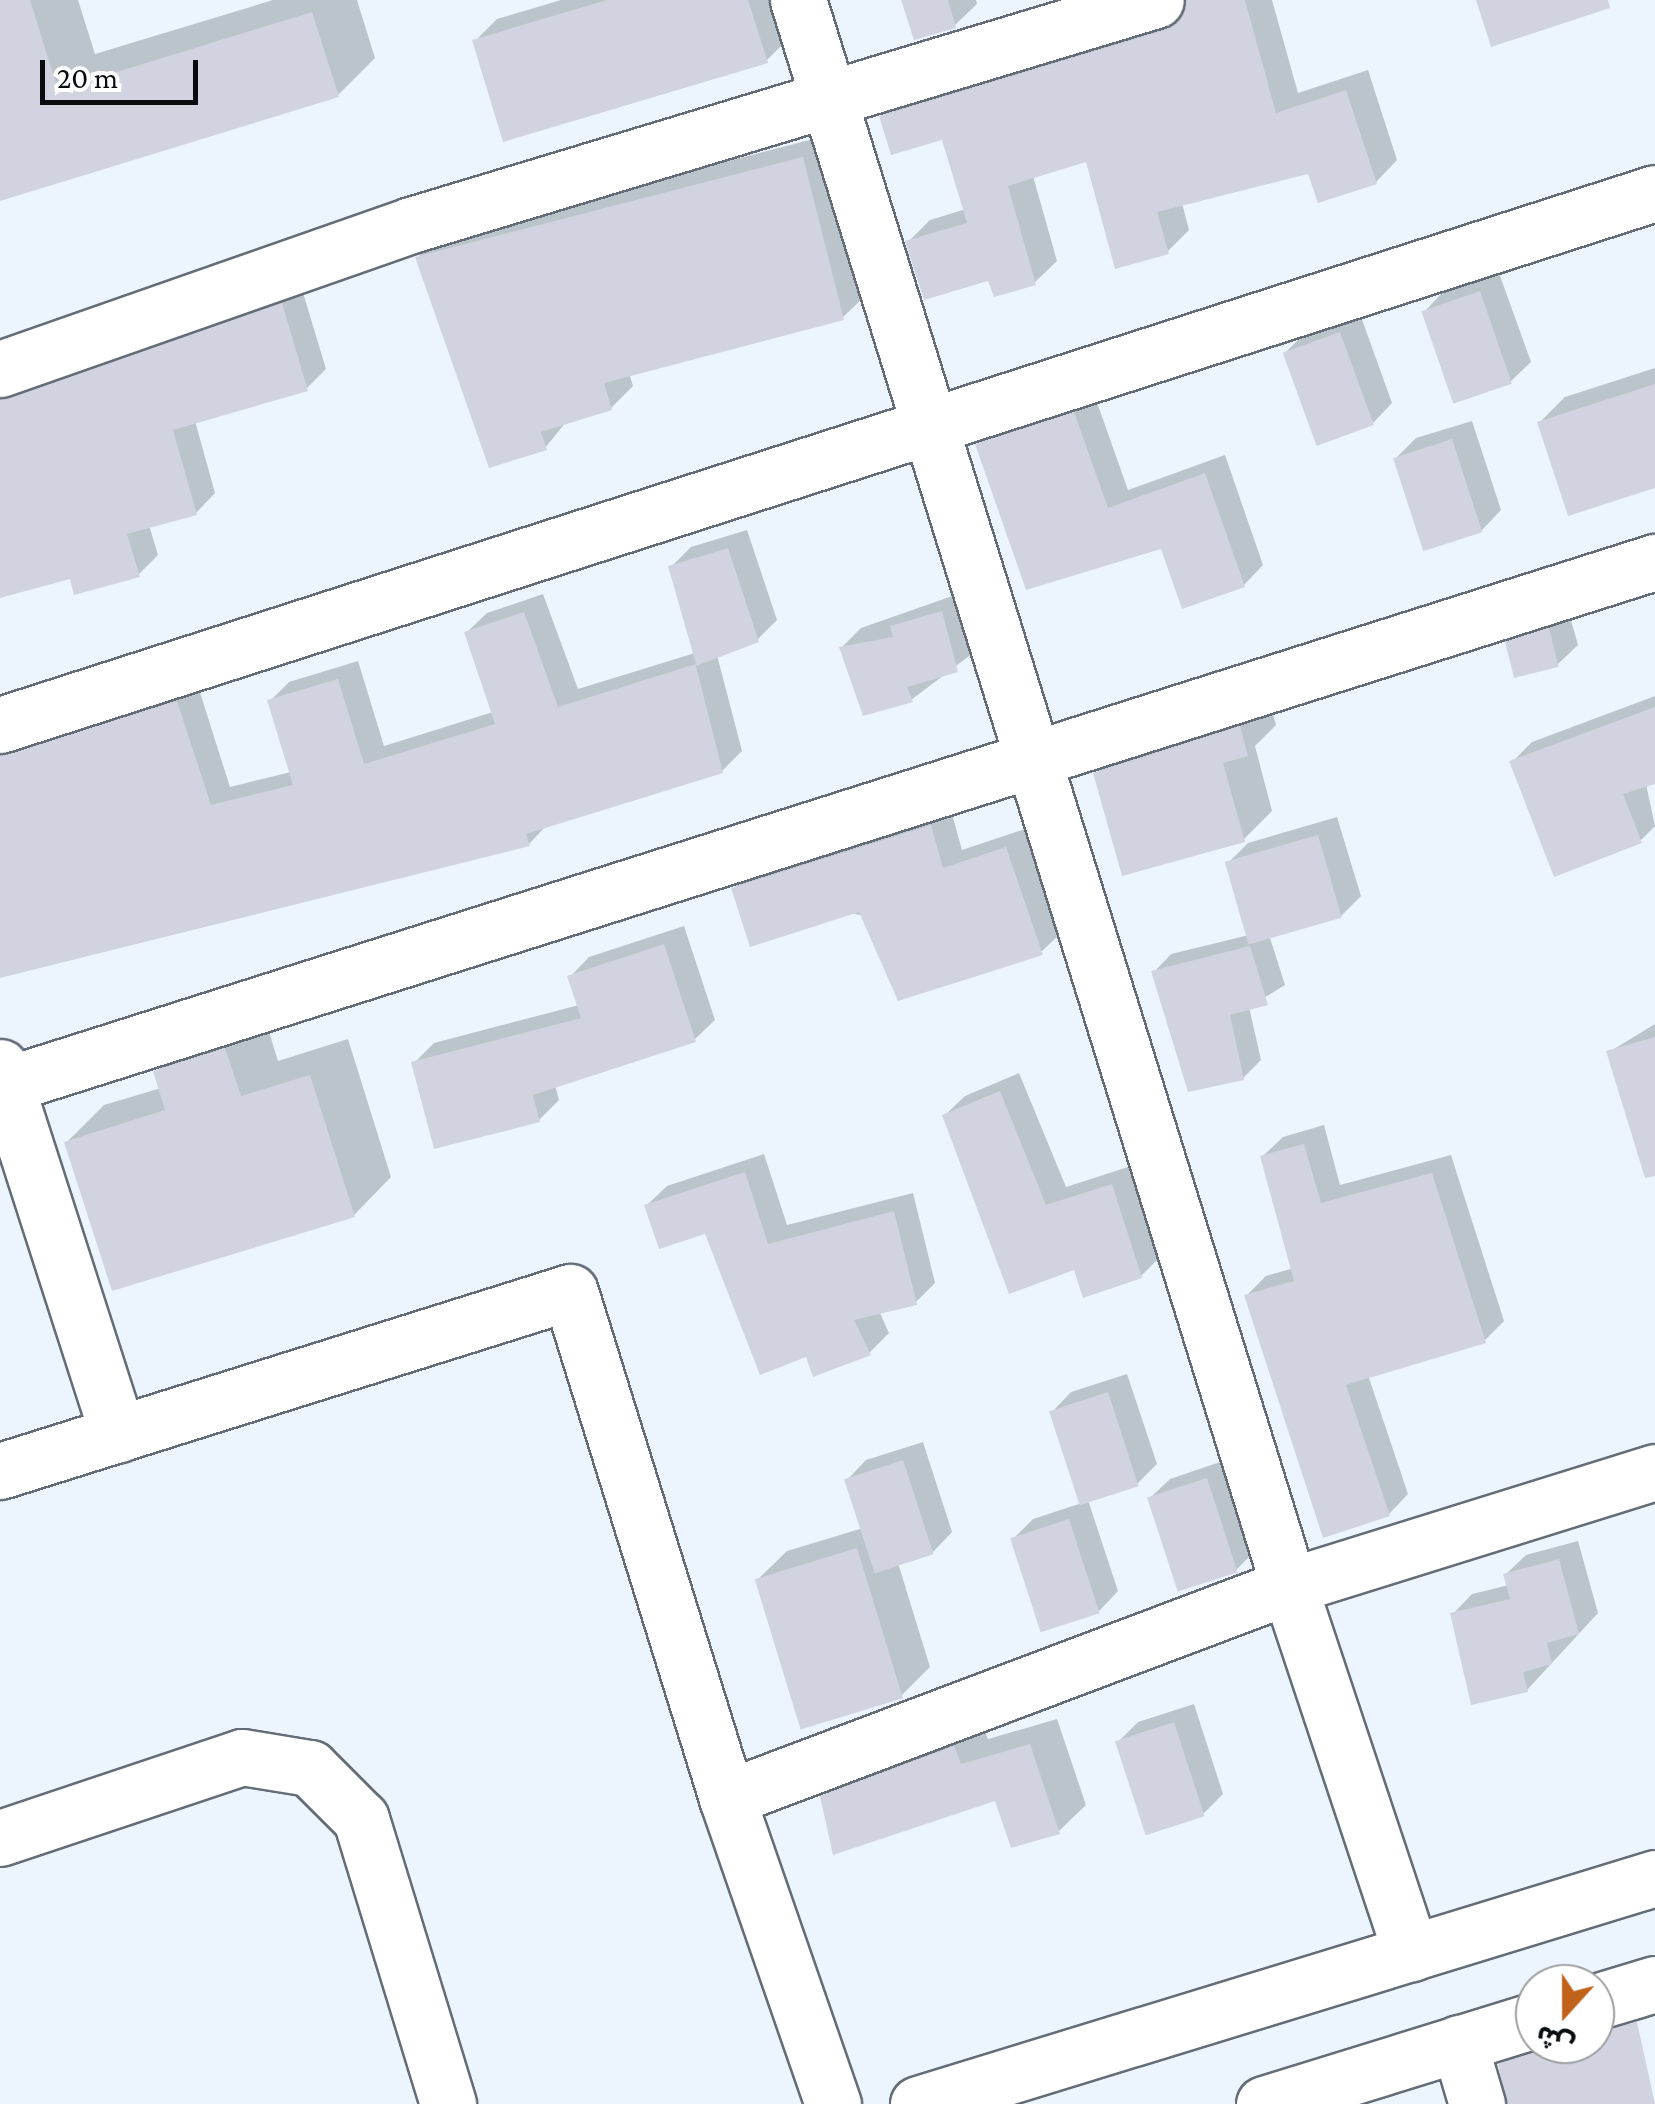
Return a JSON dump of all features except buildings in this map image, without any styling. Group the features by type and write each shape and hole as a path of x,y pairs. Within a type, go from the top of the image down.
{"street":[{"path":"798,0 1037,756 1289,1586 1411,1952"},
{"path":"0,369 826,93 1156,0"},
{"path":"0,725 932,421 1655,193"},
{"path":"118,1434 3,1076 1655,562"},
{"path":"0,1471 570,1292 726,1798 833,2104"},
{"path":"726,1798 1289,1586 1655,1472"},
{"path":"0,1838 242,1757 310,1768 361,1819 448,2104"},
{"path":"918,2104 1655,1878"},
{"path":"1615,1996 1655,1984"},
{"path":"1264,2104 1515,2026"},
{"path":"1458,2042 1476,2104"}]}
